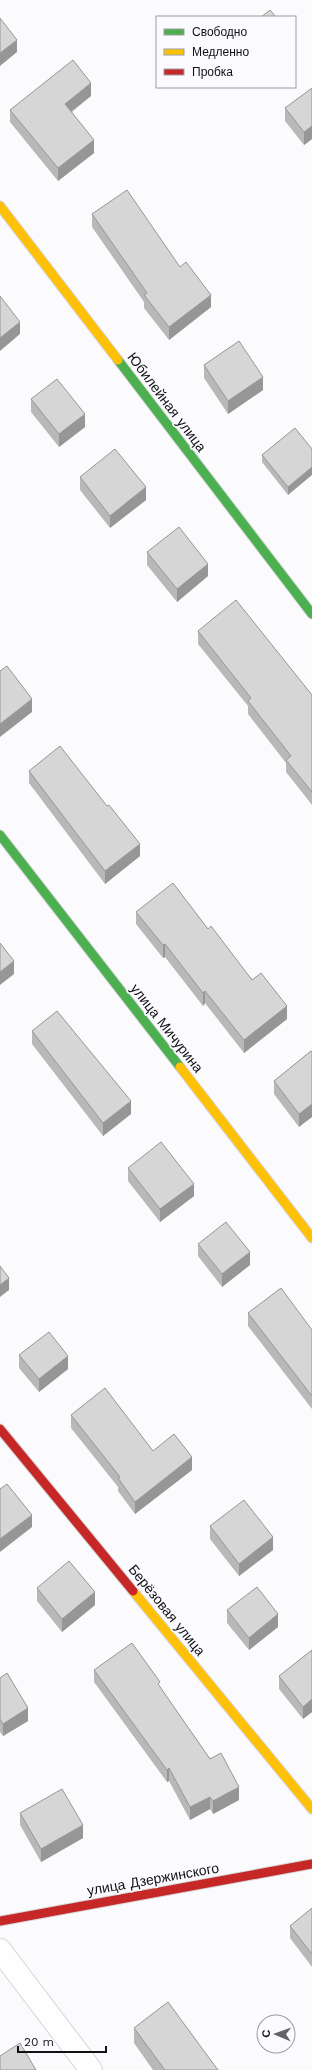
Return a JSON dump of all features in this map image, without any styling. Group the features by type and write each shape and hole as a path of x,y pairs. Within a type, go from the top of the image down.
{"street":[{"name":"Юбилейная улица","path":"0,206 312,614"},
{"name":"улица Мичурина","path":"0,835 312,1238"},
{"name":"Берёзовая улица","path":"0,1429 312,1809"},
{"name":"улица Дзержинского","path":"0,1921 312,1864"},
{"path":"0,1950 91,2070"}],"building":[{"path":"270,10 275,16 262,16"},
{"path":"0,18 17,40 0,53"},
{"path":"73,60 91,83 65,104 94,140 58,168 10,110"},
{"path":"312,88 312,126 304,132 285,108"},
{"path":"127,190 180,267 186,262 211,295 169,327 144,295 147,293 92,214"},
{"path":"0,296 20,322 0,338"},
{"path":"239,341 263,377 228,401 204,365"},
{"path":"57,379 85,414 59,434 31,399"},
{"path":"295,428 312,449 312,467 288,487 262,455"},
{"path":"115,449 146,487 110,516 80,477"},
{"path":"179,527 208,564 177,589 147,552"},
{"path":"236,600 312,695 312,792 286,760 291,756 248,701 251,698 198,631"},
{"path":"7,666 32,699 0,724 0,671"},
{"path":"60,746 107,806 109,805 140,844 105,871 29,771"},
{"path":"173,883 208,929 211,926 252,980 261,973 287,1006 244,1040 205,991 203,993 165,944 163,945 136,912"},
{"path":"0,943 14,961 0,972"},
{"path":"57,1011 131,1101 103,1123 32,1031"},
{"path":"311,1051 312,1104 299,1114 274,1081"},
{"path":"161,1142 194,1184 160,1209 128,1168"},
{"path":"226,1222 250,1252 222,1274 198,1244"},
{"path":"0,1266 9,1278 0,1285"},
{"path":"281,1288 312,1330 312,1396 248,1313"},
{"path":"49,1332 68,1356 39,1379 19,1355"},
{"path":"105,1388 153,1451 174,1434 192,1457 135,1502 118,1478 120,1477 71,1415"},
{"path":"7,1484 32,1515 0,1539 0,1489"},
{"path":"244,1500 273,1537 239,1564 210,1526"},
{"path":"69,1561 95,1592 62,1619 37,1588"},
{"path":"257,1587 278,1614 249,1638 227,1610"},
{"path":"132,1643 160,1682 158,1684 210,1759 221,1753 239,1787 213,1801 210,1797 190,1807 169,1768 167,1770 94,1670"},
{"path":"312,1650 312,1699 303,1707 279,1676"},
{"path":"7,1673 28,1708 3,1724 0,1719 0,1678"},
{"path":"62,1789 83,1825 41,1849 20,1813"},
{"path":"312,1908 312,1954 290,1926"},
{"path":"168,2002 218,2070 165,2070 134,2028"},
{"path":"20,2043 36,2070 0,2070 0,2056"}],"traffic: fast":[{"path":"118,360 312,614"},
{"path":"0,835 180,1067"}],"traffic: slow":[{"path":"0,206 118,360"},
{"path":"180,1067 312,1238"},
{"path":"133,1591 312,1809"}],"traffic: jam":[{"path":"0,1429 133,1591"},
{"path":"0,1921 312,1864"}]}
